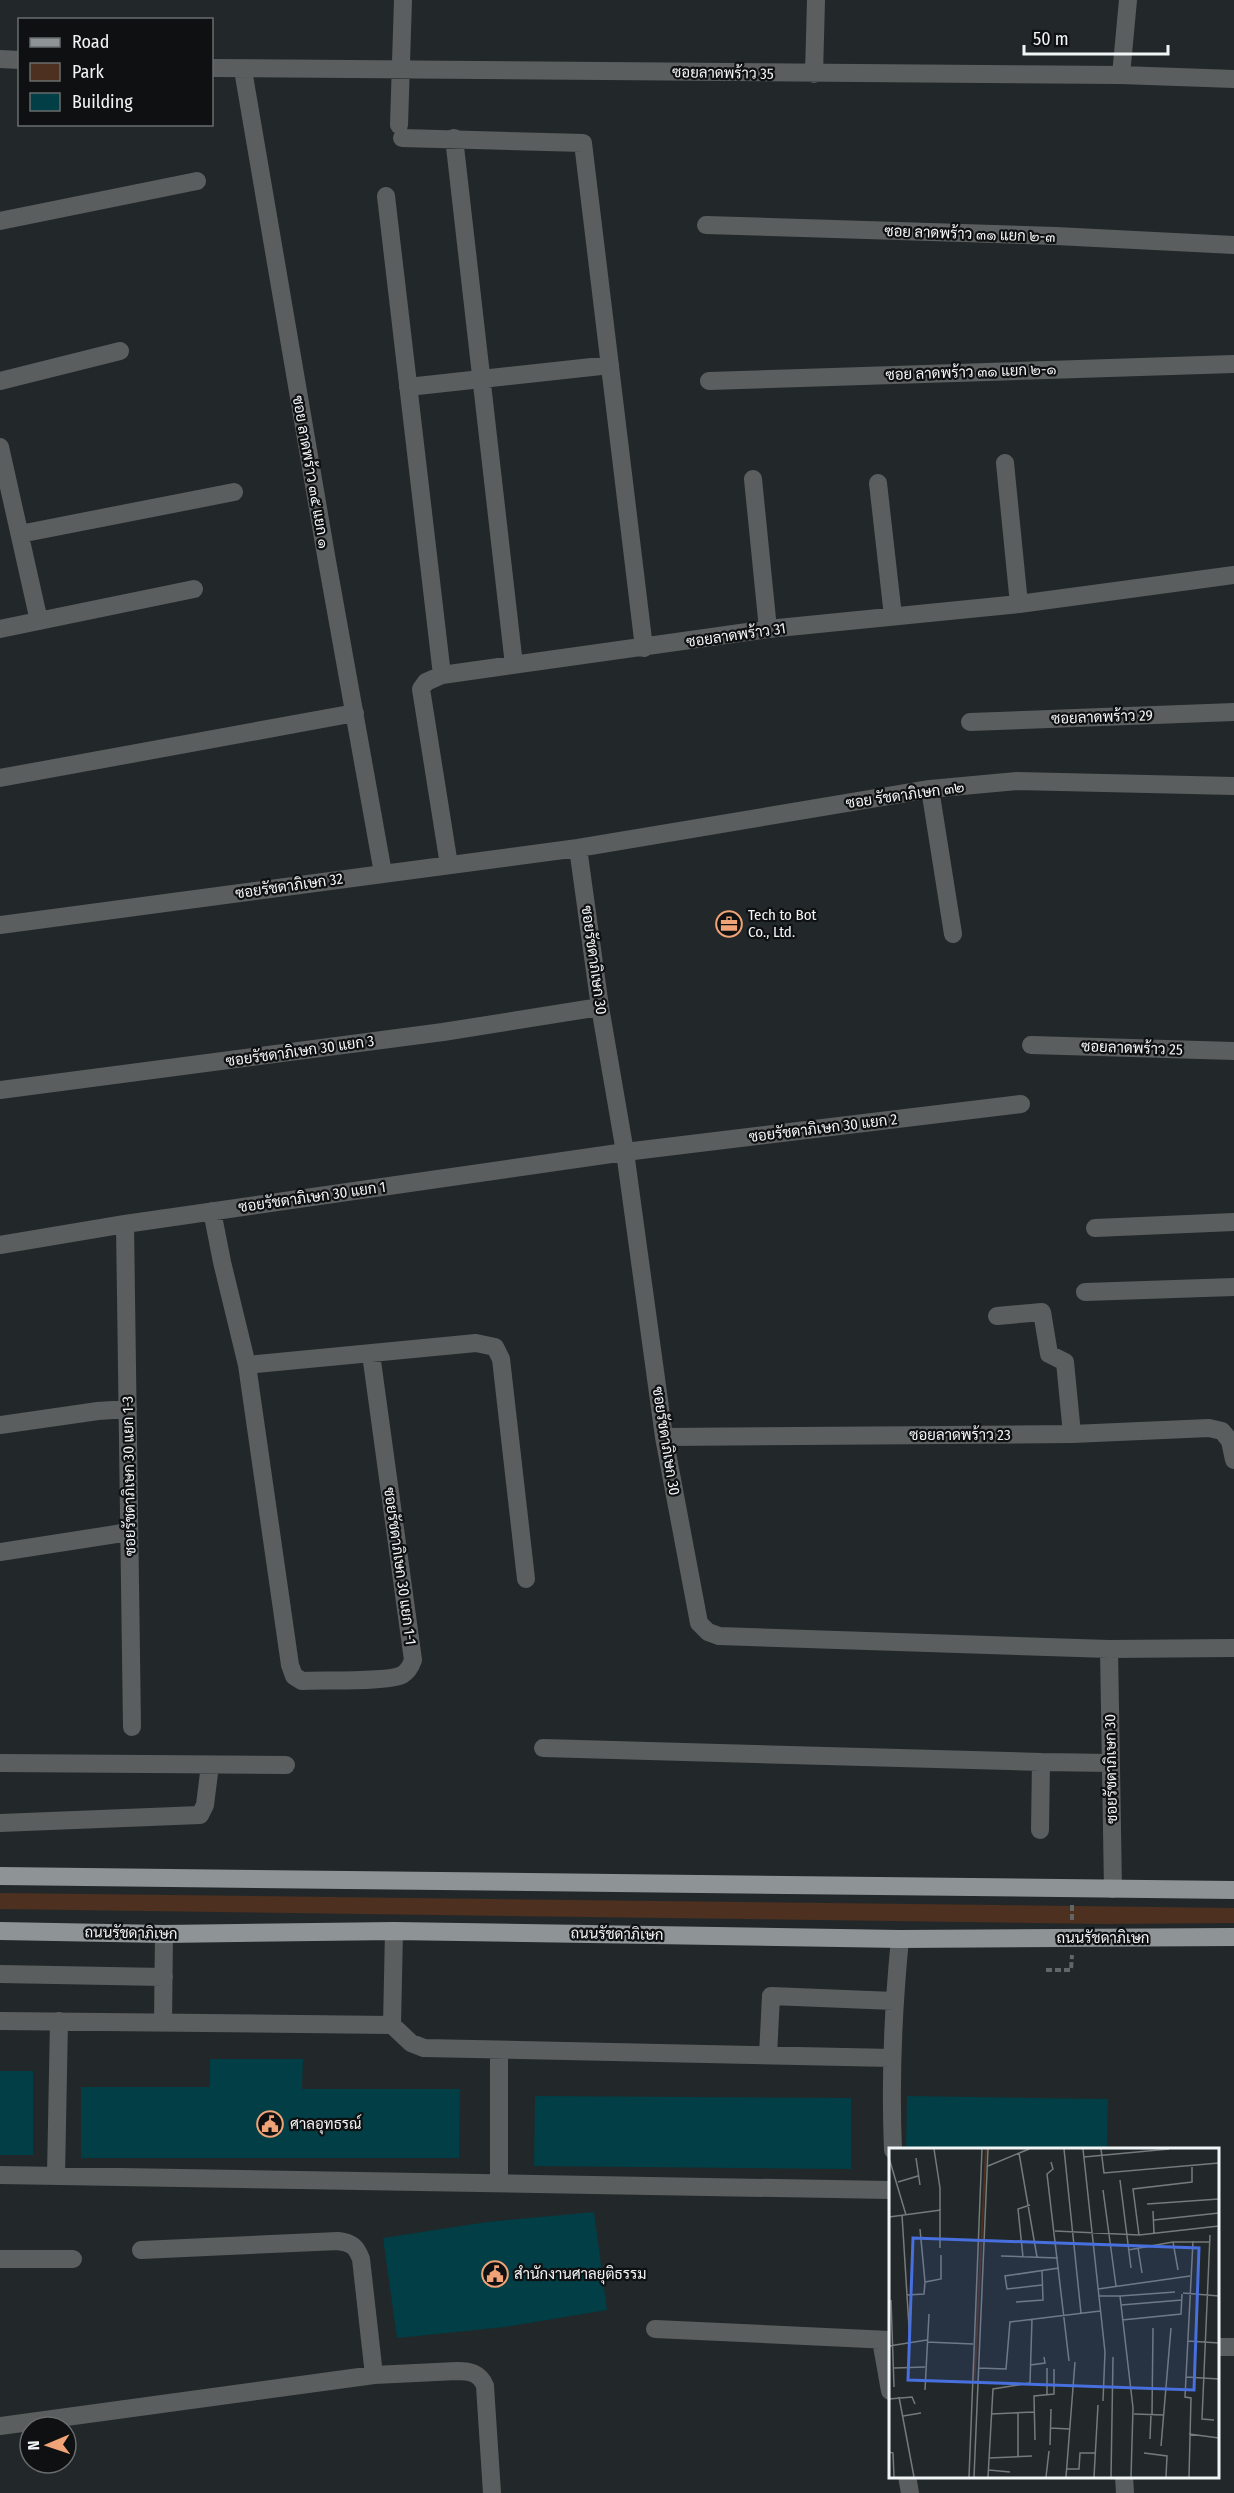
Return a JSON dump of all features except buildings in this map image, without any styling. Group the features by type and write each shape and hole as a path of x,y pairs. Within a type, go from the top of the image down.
{"main road":[{"path":"0,1876 1234,1890"},
{"name":"ถนนรัชดาภิเษก","path":"0,1931 164,1934 394,1931 900,1939 1234,1937"}],"street":[{"path":"404,0 400,70 400,131 454,138 582,143 644,648"},
{"path":"814,74 816,0"},
{"path":"1121,75 1128,0"},
{"path":"0,59 18,60"},
{"name":"ซอยลาดพร้าว 35","path":"213,68 1121,75 1234,79"},
{"name":"ซอย ลาดพร้าว ๓๕ แยก ๑","path":"243,70 383,873"},
{"path":"454,138 514,665"},
{"path":"0,221 197,181"},
{"path":"386,196 442,675 426,682 421,689 449,865"},
{"name":"ซอย ลาดพร้าว ๓๑ แยก ๒-๓","path":"706,225 1234,245"},
{"path":"0,381 120,351"},
{"name":"ซอย ลาดพร้าว ๓๑ แยก ๒-๑","path":"709,381 1234,364"},
{"path":"408,387 610,365"},
{"path":"0,447 39,621"},
{"path":"1005,463 1019,604"},
{"path":"753,479 768,629"},
{"path":"878,483 893,616"},
{"path":"20,534 234,492"},
{"name":"ซอยลาดพร้าว 31","path":"442,675 768,629 1019,604 1234,575"},
{"path":"0,629 194,589"},
{"name":"ซอยลาดพร้าว 29","path":"970,722 1234,712"},
{"path":"0,778 356,713"},
{"name":"ซอย รัชดาภิเษก ๓๒","path":"579,848 930,789 1017,781 1234,786"},
{"path":"930,789 954,934"},
{"name":"ซอยรัชดาภิเษก 32","path":"0,926 579,848"},
{"name":"ซอยรัชดาภิเษก 30","path":"579,848 600,1007 625,1152 664,1437 699,1623 708,1632 719,1636 1109,1649 1234,1648"},
{"name":"ซอยรัชดาภิเษก 30 แยก 3","path":"0,1090 443,1032 600,1007"},
{"name":"ซอยลาดพร้าว 25","path":"1031,1045 1234,1051"},
{"name":"ซอยรัชดาภิเษก 30 แยก 2","path":"625,1152 1022,1104"},
{"name":"ซอยรัชดาภิเษก 30 แยก 1","path":"0,1245 212,1211 625,1152"},
{"name":"ซอยรัชดาภิเษก 30 แยก 1-1","path":"212,1211 222,1262 248,1365 290,1665 294,1676 302,1681 383,1678 402,1675 413,1660 371,1354"},
{"path":"1095,1227 1234,1222"},
{"name":"ซอยรัชดาภิเษก 30 แยก 1-3","path":"125,1224 132,1727"},
{"path":"1085,1292 1234,1287"},
{"path":"997,1316 1042,1312 1049,1354 1065,1362 1071,1434"},
{"path":"248,1365 476,1343 495,1347 501,1359 526,1579"},
{"path":"0,1425 128,1409"},
{"name":"ซอยลาดพร้าว 23","path":"664,1437 1071,1434 1209,1428 1222,1431 1230,1441 1234,1460"},
{"path":"0,1552 129,1532"},
{"name":"ซอยรัชดาภิเษก 30","path":"1109,1649 1113,1889"},
{"path":"543,1748 1111,1763"},
{"path":"1040,1830 1041,1762"},
{"path":"0,1764 286,1765"},
{"path":"0,1823 200,1815 206,1805 210,1765"},
{"path":"392,2025 394,1931"},
{"path":"163,2023 164,1934"},
{"path":"892,2148 894,2001 900,1939"},
{"path":"0,1974 164,1977"},
{"path":"768,2055 771,1996 894,2001"},
{"path":"0,2021 392,2025 411,2043 424,2048 892,2058"},
{"path":"56,2176 59,2021"},
{"path":"499,2050 499,2183"},
{"path":"0,2175 889,2190"},
{"path":"141,2250 350,2243 357,2247 361,2259 374,2375"},
{"path":"0,2259 73,2259"},
{"path":"655,2329 886,2340 889,2371"},
{"path":"0,2426 374,2375 470,2372 482,2379 486,2386 492,2493"},
{"path":"1124,2478 1125,2493"}],"path":[{"path":"1046,1970 1071,1970"}],"green space":[{"path":"0,1893 1234,1908 1234,1923 1105,1924 0,1909"}],"place":[{"name":"Tech to Bot Co., Ltd.","path":"729,924"},
{"name":"ศาลอุทธรณ์","path":"270,2124"},
{"name":"สำนักงานศาลยุติธรรม","path":"495,2274"}]}
